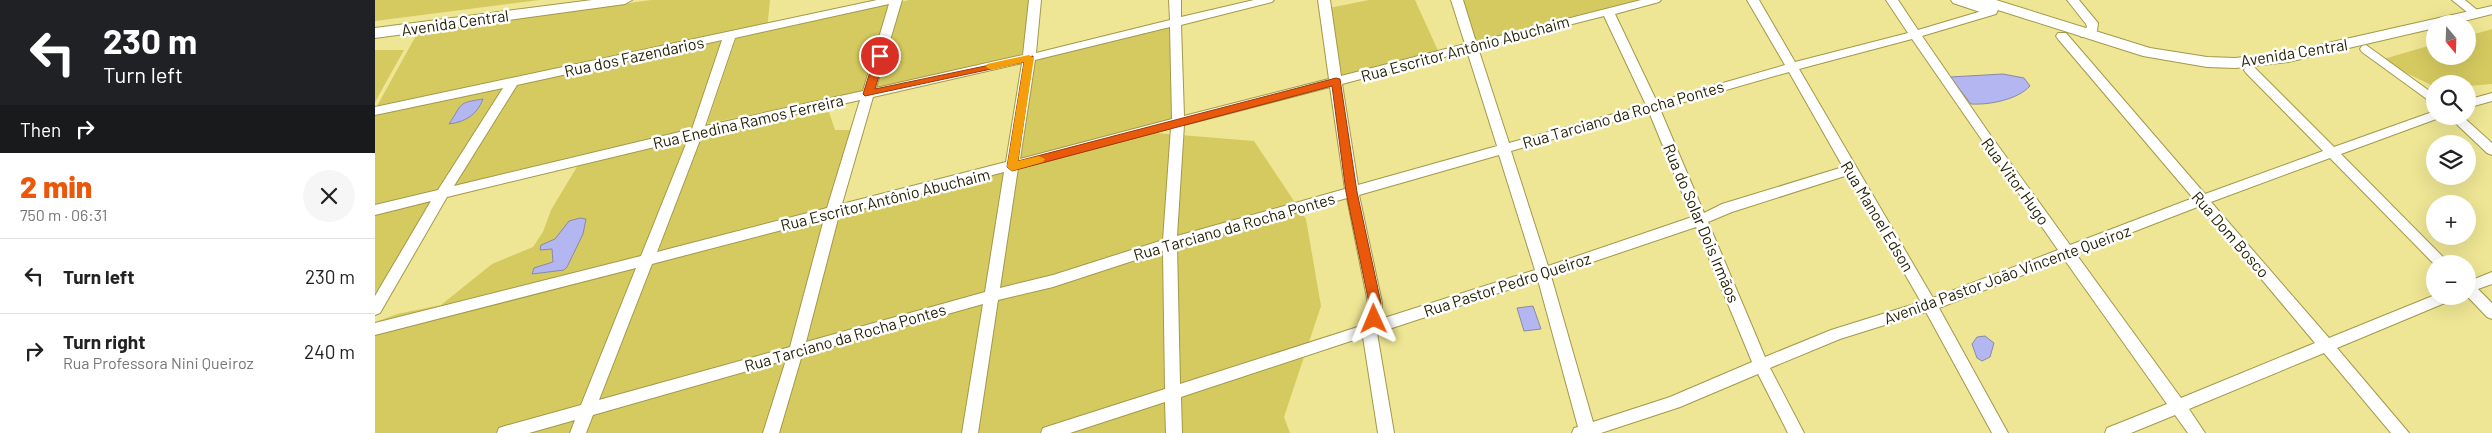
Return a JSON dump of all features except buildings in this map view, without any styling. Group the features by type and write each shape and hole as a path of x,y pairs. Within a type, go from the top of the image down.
{"main road":[{"name":"Avenida Central","path":"375,26 575,0"},
{"name":"Avenida Central","path":"375,33 625,0"},
{"name":"Avenida Central","path":"1958,0 2062,36 2136,58 2217,70 2250,70 2295,64 2426,34"},
{"name":"Avenida Central","path":"1981,0 2085,34 2170,58 2207,62 2235,63 2297,55 2426,28"},
{"name":"Avenida Central","path":"2476,17 2492,10"},
{"name":"Avenida Central","path":"2476,19 2492,18"}],"street":[{"name":"Rua dos Fazendarios","path":"375,111 729,37 893,0"},
{"path":"771,433 796,351 833,212 897,0"},
{"path":"970,433 1029,58 1035,0"},
{"path":"1175,0 1178,123 1170,243 1170,323 1175,433"},
{"name":"Rua Enedina Ramos Ferreira","path":"375,210 697,132 1029,58 1268,0"},
{"path":"1323,0 1352,192 1375,303 1374,319 1369,330 1386,433"},
{"path":"1457,0 1543,273 1585,432"},
{"name":"Rua Escritor Antônio Abuchaim","path":"375,329 1012,167 1655,0"},
{"name":"Rua Manoel Edson","path":"1753,0 1930,305 2000,433"},
{"name":"Rua Vitor Hugo","path":"1891,0 1986,139 2197,433"},
{"path":"2073,0 2092,23 2093,28 2085,34"},
{"path":"2458,0 2469,15"},
{"name":"Rua do Solar Dois Irmãos","path":"1608,12 1653,107 1761,365 1796,433"},
{"name":"Rua Tarciano da Rocha Pontes","path":"505,433 991,296 1053,281 1170,243 1653,107 1791,66 1916,36 1992,12"},
{"name":"Rua Dom Bosco","path":"2062,36 2401,433"},
{"path":"578,433 697,132 729,37"},
{"path":"2366,49 2426,94"},
{"path":"2250,70 2331,154 2434,255"},
{"path":"375,308 443,193 513,81"},
{"path":"2476,101 2492,97"},
{"name":"Avenida Pastor João Vincente Queiroz","path":"1585,432 1674,402 1836,334 1930,305 2202,200 2426,118"},
{"path":"2464,125 2492,150"},
{"name":"Rua Pastor Pedro Queiroz","path":"1049,433 1543,273 1700,220 1727,208 1850,170"},
{"path":"2476,285 2492,278"},
{"path":"2476,296 2492,313"},
{"path":"2113,433 2426,305"}],"shaded area":[{"path":"375,0 539,0 375,21"},
{"path":"651,0 770,0 767,30 909,0 1029,0 1025,56 707,124 738,32 377,106 418,32"},
{"path":"1369,0 1415,0 1439,53 1342,75 1329,8"},
{"path":"1462,0 1652,0 1476,46"},
{"path":"1169,27 1174,122 1144,132 1254,141 1306,219 1321,306 1284,417 1290,433 375,433 375,332 378,321 397,314 441,305 492,264 533,247 543,232 551,210 578,165 444,197 375,317 375,112 722,41 693,130 640,148 829,112 835,130 861,130 838,217 879,203 950,188 1017,158 1033,59"},
{"path":"2492,29 2492,84 2476,85 2476,75 2426,75 2426,83 2380,60 2426,47 2426,65 2476,65 2476,34"},
{"path":"375,50 404,50 375,102"}],"water":[{"path":"2003,74 2024,78 2030,86 2018,95 2002,101 1971,104 1950,77"},
{"path":"483,99 470,117 449,124 461,105"},
{"path":"580,218 586,219 583,234 567,267 564,270 532,274 534,268 553,262 552,249 540,250 541,245 555,239 569,221"},
{"path":"1533,306 1541,329 1524,331 1517,308"},
{"path":"1985,336 1994,343 1990,357 1982,361 1977,358 1972,344 1977,337"}],"slow traffic":[{"path":"991,67 1029,58 1012,167 1039,159"}],"route":[{"path":"880,56 868,94 1029,58 1012,167 1336,82 1352,192 1375,303 1374,319"}]}
